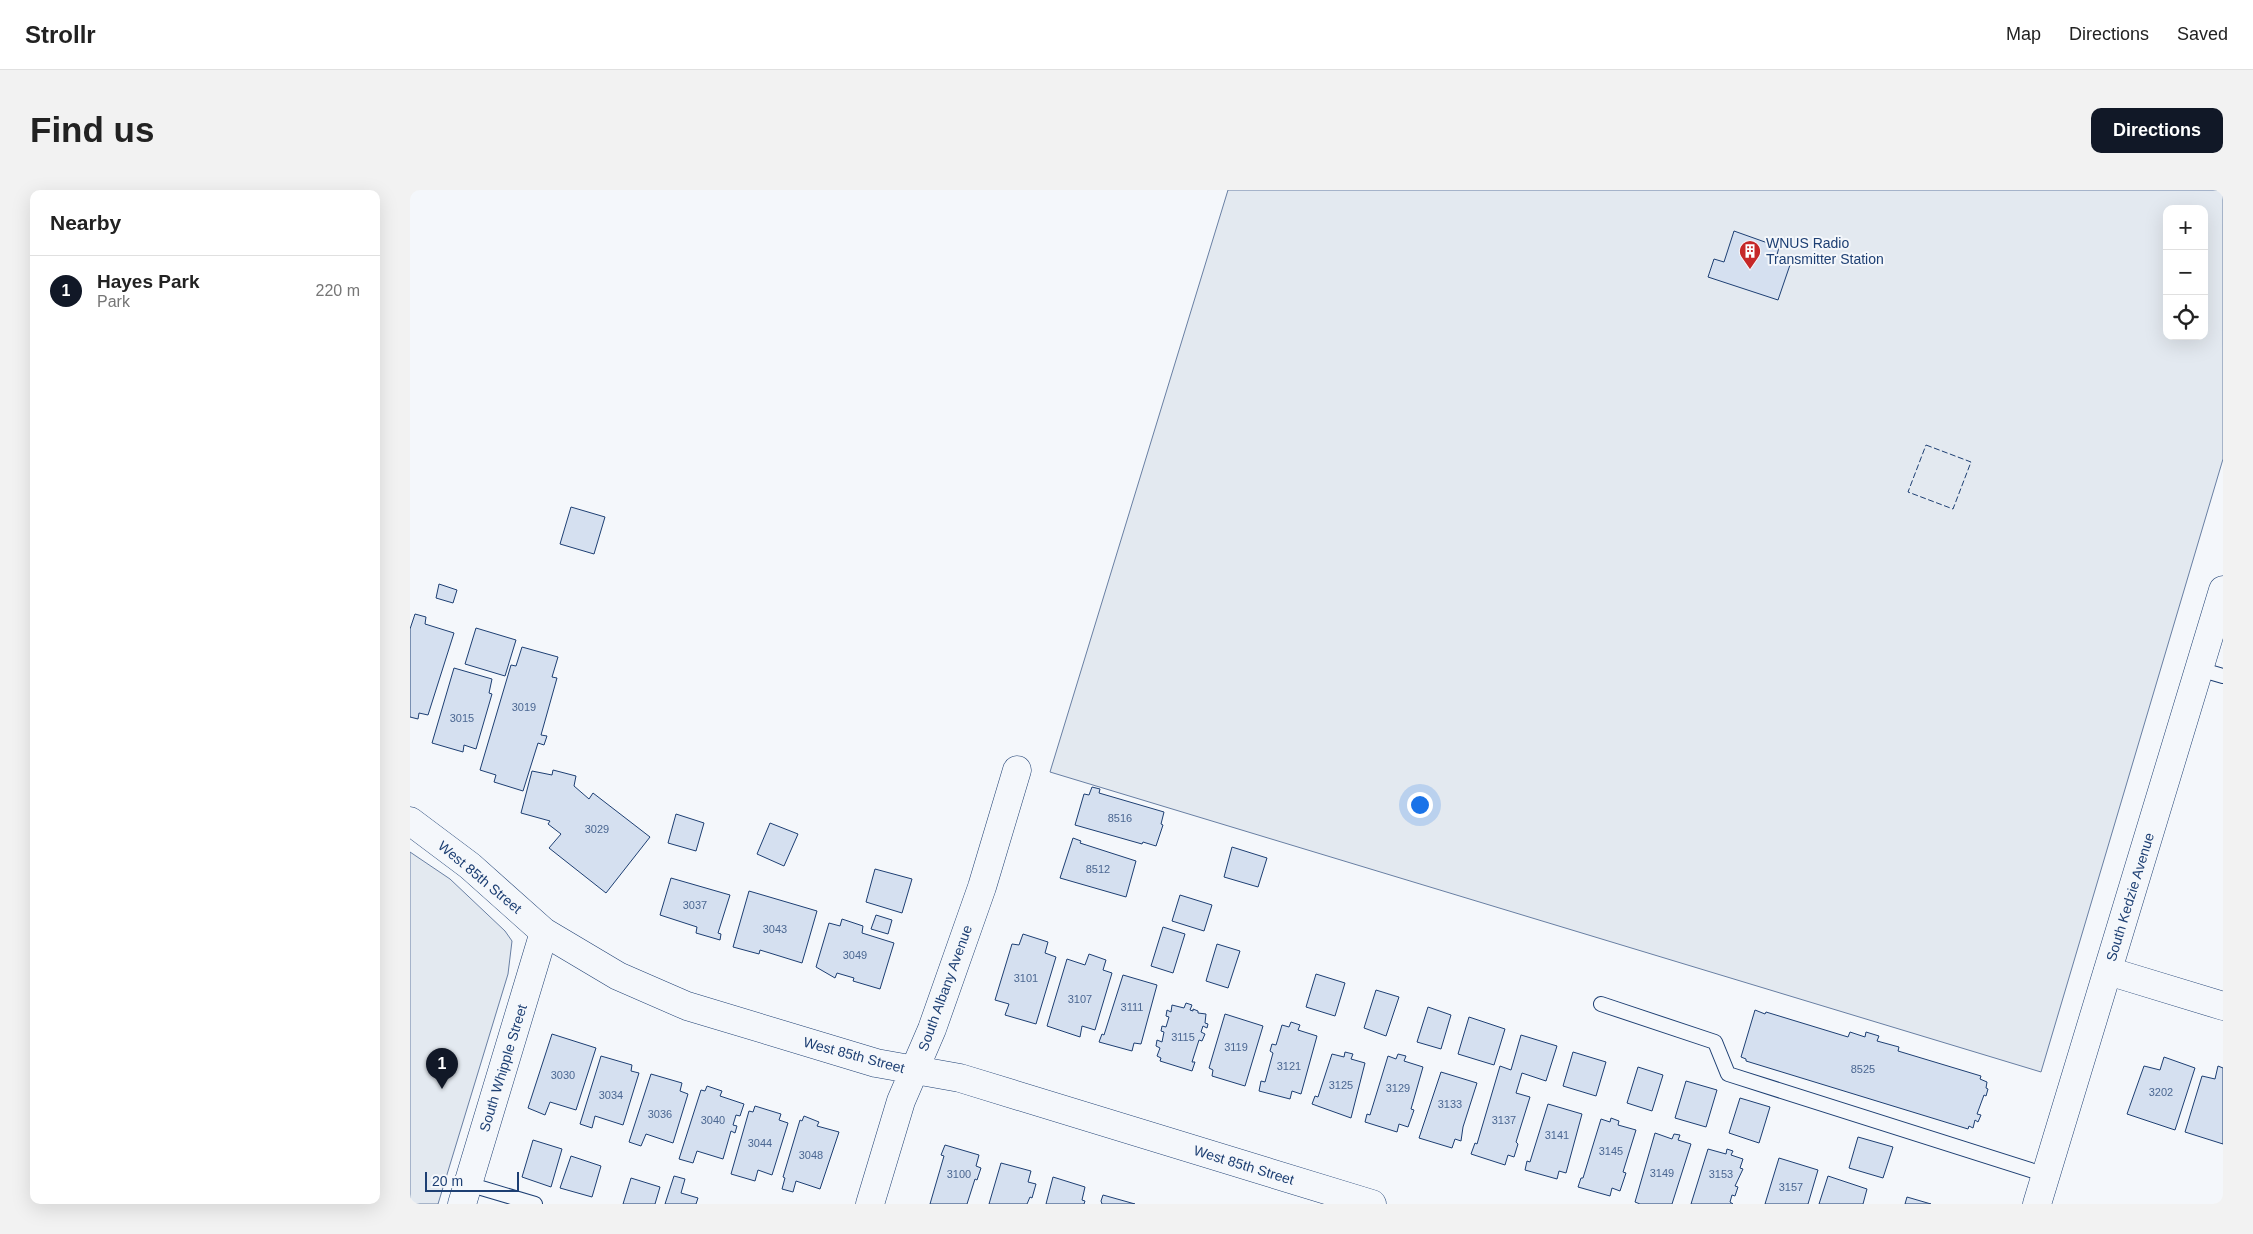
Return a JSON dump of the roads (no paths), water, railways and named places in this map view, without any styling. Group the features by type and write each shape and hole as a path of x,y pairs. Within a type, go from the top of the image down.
{"street":[{"name":"South Kedzie Avenue","path":"2037,1204 2108,971 2211,672 2223,590"},
{"name":"South Albany Avenue","path":"870,1204 901,1101 932,1029 982,887 1017,770"},
{"name":"West 85th Street","path":"410,821 470,866 544,932 618,976 687,1006 876,1063 960,1078 1372,1204"},
{"name":"South Whipple Street","path":"465,1194 544,932"},
{"path":"2108,971 2223,1006"}],"lane":[{"path":"1600,1004 1715,1042 1728,1074 2046,1175"},
{"path":"465,1194 535,1204"}],"place":[{"name":"WNUS Radio Transmitter Station","path":"1750,270"},
{"name":"Hayes Park","path":"442,1089"}]}
